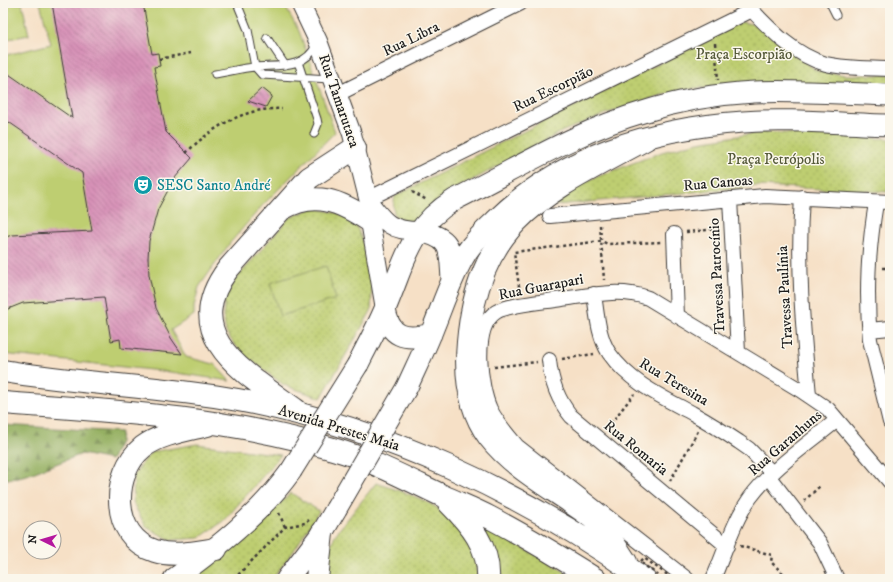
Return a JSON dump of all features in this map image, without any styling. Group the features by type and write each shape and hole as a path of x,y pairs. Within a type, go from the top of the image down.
{"highway":[{"path":"638,574 598,523 518,466 489,437 481,425 471,400 466,366 469,331 478,288 493,251 509,228 524,213 556,187 646,138"},
{"path":"303,415 229,358 215,338 210,320 210,304 218,282 281,209 316,172 355,148"},
{"path":"281,209 294,202 304,199 322,199 348,206 369,207"},
{"name":"Avenida Prestes Maia","path":"3,371 46,378 193,393 240,400 349,428 395,444 492,487 543,515 638,574"},
{"name":"Avenida Prestes Maia","path":"3,403 136,413 217,422 283,435 334,449 400,474 487,516 519,533 594,579"},
{"path":"216,549 187,553 168,553 147,548 139,542 126,527 120,508 120,495 124,472 144,446 171,435 217,422"},
{"path":"443,496 479,538 486,555 488,579"},
{"path":"317,579 330,520"}],"main road":[{"path":"174,579 216,549 247,522 275,492 291,470 358,364 385,309 406,254 419,231 438,211 454,200 593,130 643,112 671,104 752,92 890,95"},
{"path":"287,579 330,520 407,388 431,334 452,280 467,252 487,228 532,188 576,163 616,146 696,127 744,122 890,125"},
{"path":"419,231 434,234 448,245 452,280"},
{"path":"385,309 387,320 398,334 410,338 431,334"}],"street":[{"name":"Rua Tamarutaca","path":"300,3 318,41 355,148 369,207 385,309"},
{"name":"Rua Libra","path":"335,87 521,3"},
{"name":"Rua Escorpião","path":"369,207 714,29 748,6"},
{"path":"748,6 783,41 799,52 813,59 846,67 890,68"},
{"name":"Rua Canoas","path":"550,216 765,196 802,197 876,203 890,202"},
{"name":"Travessa Paulínia","path":"802,197 799,241 800,287 809,395"},
{"name":"Travessa Patrocínio","path":"730,199 738,352"},
{"path":"876,203 867,269 869,330 870,340 890,422"},
{"name":"Rua Tamarutaca","path":"369,207 390,226 402,230 419,231"},
{"path":"674,234 677,316"},
{"name":"Rua Guarapari","path":"687,579 517,446 496,420 487,400 480,364 484,329 489,318 498,311 599,294 633,293 656,302 809,395 828,409 890,481"},
{"name":"Rua Teresina","path":"599,294 598,324 609,352 626,373 641,385 705,420 749,449 771,475 820,543 837,579"},
{"path":"869,330 890,328"},
{"name":"Rua Romaria","path":"549,360 553,385 565,410 598,440 727,544"},
{"name":"Rua Garanhuns","path":"713,579 727,544 750,497 771,475 837,420"}],"lane":[{"path":"237,3 248,30 255,67 262,75 303,78 335,87"},
{"path":"830,3 836,15"},
{"path":"267,38 285,65"},
{"path":"215,74 255,67 285,65 298,62 311,54 318,41"},
{"path":"298,62 317,119 318,124 314,134"}],"path":[{"path":"714,29 719,96"},
{"path":"159,59 191,53"},
{"path":"186,153 208,133 235,118 268,108 282,109"},
{"path":"599,211 601,241 599,294"},
{"path":"522,306 514,252 601,241 608,244 666,242 666,234 732,228"},
{"path":"598,440 641,385"},
{"path":"663,492 705,420"},
{"path":"795,509 820,486"},
{"path":"234,579 285,527"},
{"path":"727,544 772,555 771,562 789,579"},
{"path":"663,579 640,562 644,558 673,579"}],"green space":[{"path":"3,3 22,3 29,35 3,40"},
{"name":"SESC Santo André","path":"40,3 283,3 299,31 335,132 262,206 230,243 199,287 194,306 194,315 171,330 186,357 214,364 230,381 170,372 3,354 3,56 51,44"},
{"name":"Praça Escorpião","path":"742,22 756,25 817,71 846,75 890,75 890,87 696,88 662,95 608,113 563,131 443,196 414,221 402,220 396,216 393,208 395,196"},
{"name":"Praça Petrópolis","path":"764,132 890,139 890,192 757,186 546,206 581,183 662,152 698,142"},
{"path":"313,208 337,213 356,225 368,254 372,288 371,311 321,398 284,385 248,358 234,344 226,332 223,316 225,297 234,281 289,218"},
{"path":"326,266 336,299 280,316 270,283"},
{"path":"3,425 121,432 120,442 111,460 82,454 27,475 3,480"},
{"path":"197,444 281,455 224,521 199,538 171,540 146,527 133,503 134,475 151,452"},
{"path":"376,483 422,500 450,517 461,528 469,541 476,560 478,579 324,579 325,559 335,535"},
{"path":"291,493 319,511 293,552 272,579 191,579 256,526"},
{"path":"474,521 556,566 575,579 496,579"}],"building":[{"path":"52,3 143,3 152,54 158,53 160,66 154,67 166,132 192,158 174,179 158,209 149,241 148,258 149,275 156,308 171,338 182,354 121,348 120,339 111,341 104,297 23,303 3,311 3,238 12,235 92,231 82,173 3,118 3,70 72,118"},
{"path":"262,88 272,96 266,107 248,101"}],"place":[{"name":"SESC Santo André","path":"143,185"}]}
